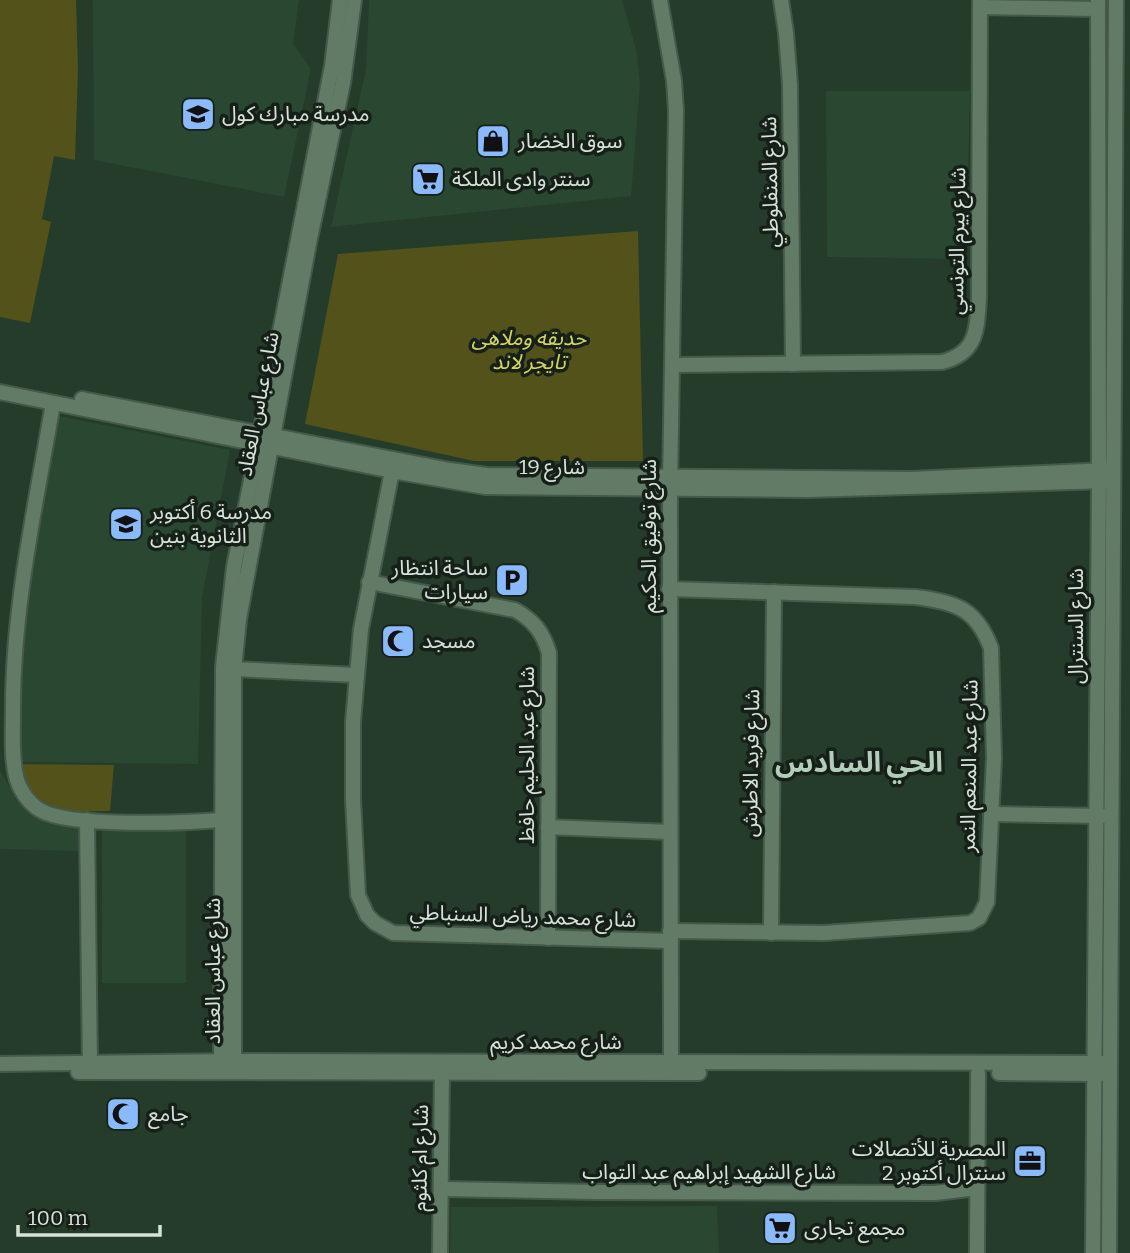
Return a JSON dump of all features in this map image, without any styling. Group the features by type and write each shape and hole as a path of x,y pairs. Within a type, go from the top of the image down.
{"street":[{"name":"شارع عباس العقاد","path":"228,819 234,669 247,570 266,440 332,66 340,0"},
{"name":"شارع عباس العقاد","path":"227,1066 228,819 223,667 227,617 343,82 354,0"},
{"name":"شارع توفيق الحكيم","path":"660,0 673,68 676,110 669,589 671,1068"},
{"name":"شارع المنفلوطي","path":"781,0 790,85 793,364"},
{"name":"شارع السنترال","path":"1093,1253 1096,816 1116,0"},
{"name":"شارع بيرم التونسي","path":"672,365 942,362 961,355 975,336 979,297 980,4"},
{"path":"980,4 1098,5"},
{"name":"شارع السنترال","path":"1098,5 1112,816 1109,1253"},
{"name":"شارع 19","path":"0,383 266,440 391,471 485,487 1106,476"},
{"name":"شارع 19","path":"0,392 266,440 486,475 670,483"},
{"path":"53,403 16,635 13,755 19,786 34,805 51,815 88,820 228,819"},
{"name":"شارع محمد رياض السنباطي","path":"391,471 369,582 356,676 353,800 356,885 367,915 393,933 548,938 670,936"},
{"name":"شارع عبد الحليم حافظ","path":"369,582 515,610 527,617 545,639 549,653 548,938"},
{"name":"شارع عبد المنعم النمر","path":"669,589 915,597 944,601 961,607 985,632 992,659 994,758 986,902 984,911 970,923 824,933 670,936"},
{"name":"شارع فريد الاطرش","path":"771,933 774,593"},
{"path":"234,669 356,676"},
{"path":"991,814 1112,816"},
{"path":"88,820 90,1068"},
{"path":"548,827 670,832"},
{"name":"شارع محمد كريم","path":"0,1064 90,1068"},
{"name":"شارع محمد كريم","path":"0,1073 90,1068 227,1066 1111,1068"},
{"name":"شارع ام كلثوم","path":"440,1253 442,1068"},
{"name":"شارع محمد كريم","path":"671,1068 978,1073 1093,1068"},
{"path":"977,1253 978,1073"},
{"name":"شارع الشهيد إبراهيم عبد التواب","path":"440,1189 935,1193 978,1188"}],"shaded area":[{"name":"مدرسة مبارك كول","path":"93,0 299,0 293,44 311,69 284,197 94,160"},
{"name":"سوق الخضار","path":"369,0 622,0 637,53 640,86 631,196 331,227 366,69"},
{"path":"826,91 970,91 966,259 827,257"},
{"name":"مدرسة 6 أكتوبر الثانوية بنين","path":"54,415 230,450 202,598 198,764 17,762 16,635"},
{"path":"0,770 17,801 39,814 82,827 80,851 0,849"},
{"path":"102,827 186,828 186,983 102,983"},
{"path":"717,1206 719,1253 450,1253 451,1207"}],"green space":[{"path":"0,0 76,0 78,69 75,160 54,156 42,219 51,222 30,323 0,317"},
{"name":"حديقه وملاهى تايجر لاند","path":"638,231 643,461 474,461 305,424 338,254"},
{"path":"19,764 114,765 110,811 65,811 43,805 28,791"}],"place":[{"name":"مدرسة مبارك كول","path":"198,114"},
{"name":"سوق الخضار","path":"493,141"},
{"name":"سنتر وادى الملكة","path":"428,179"},
{"name":"مدرسة 6 أكتوبر الثانوية بنين","path":"126,524"},
{"name":"ساحة انتظار سيارات","path":"512,580"},
{"name":"مسجد","path":"398,641"},
{"name":"جامع","path":"123,1114"},
{"name":"المصرية للأتصالات سنترال أكتوبر 2","path":"1030,1161"},
{"name":"مجمع تجارى","path":"780,1228"}],"district":[{"name":"الحي السادس","path":"859,762"}]}
